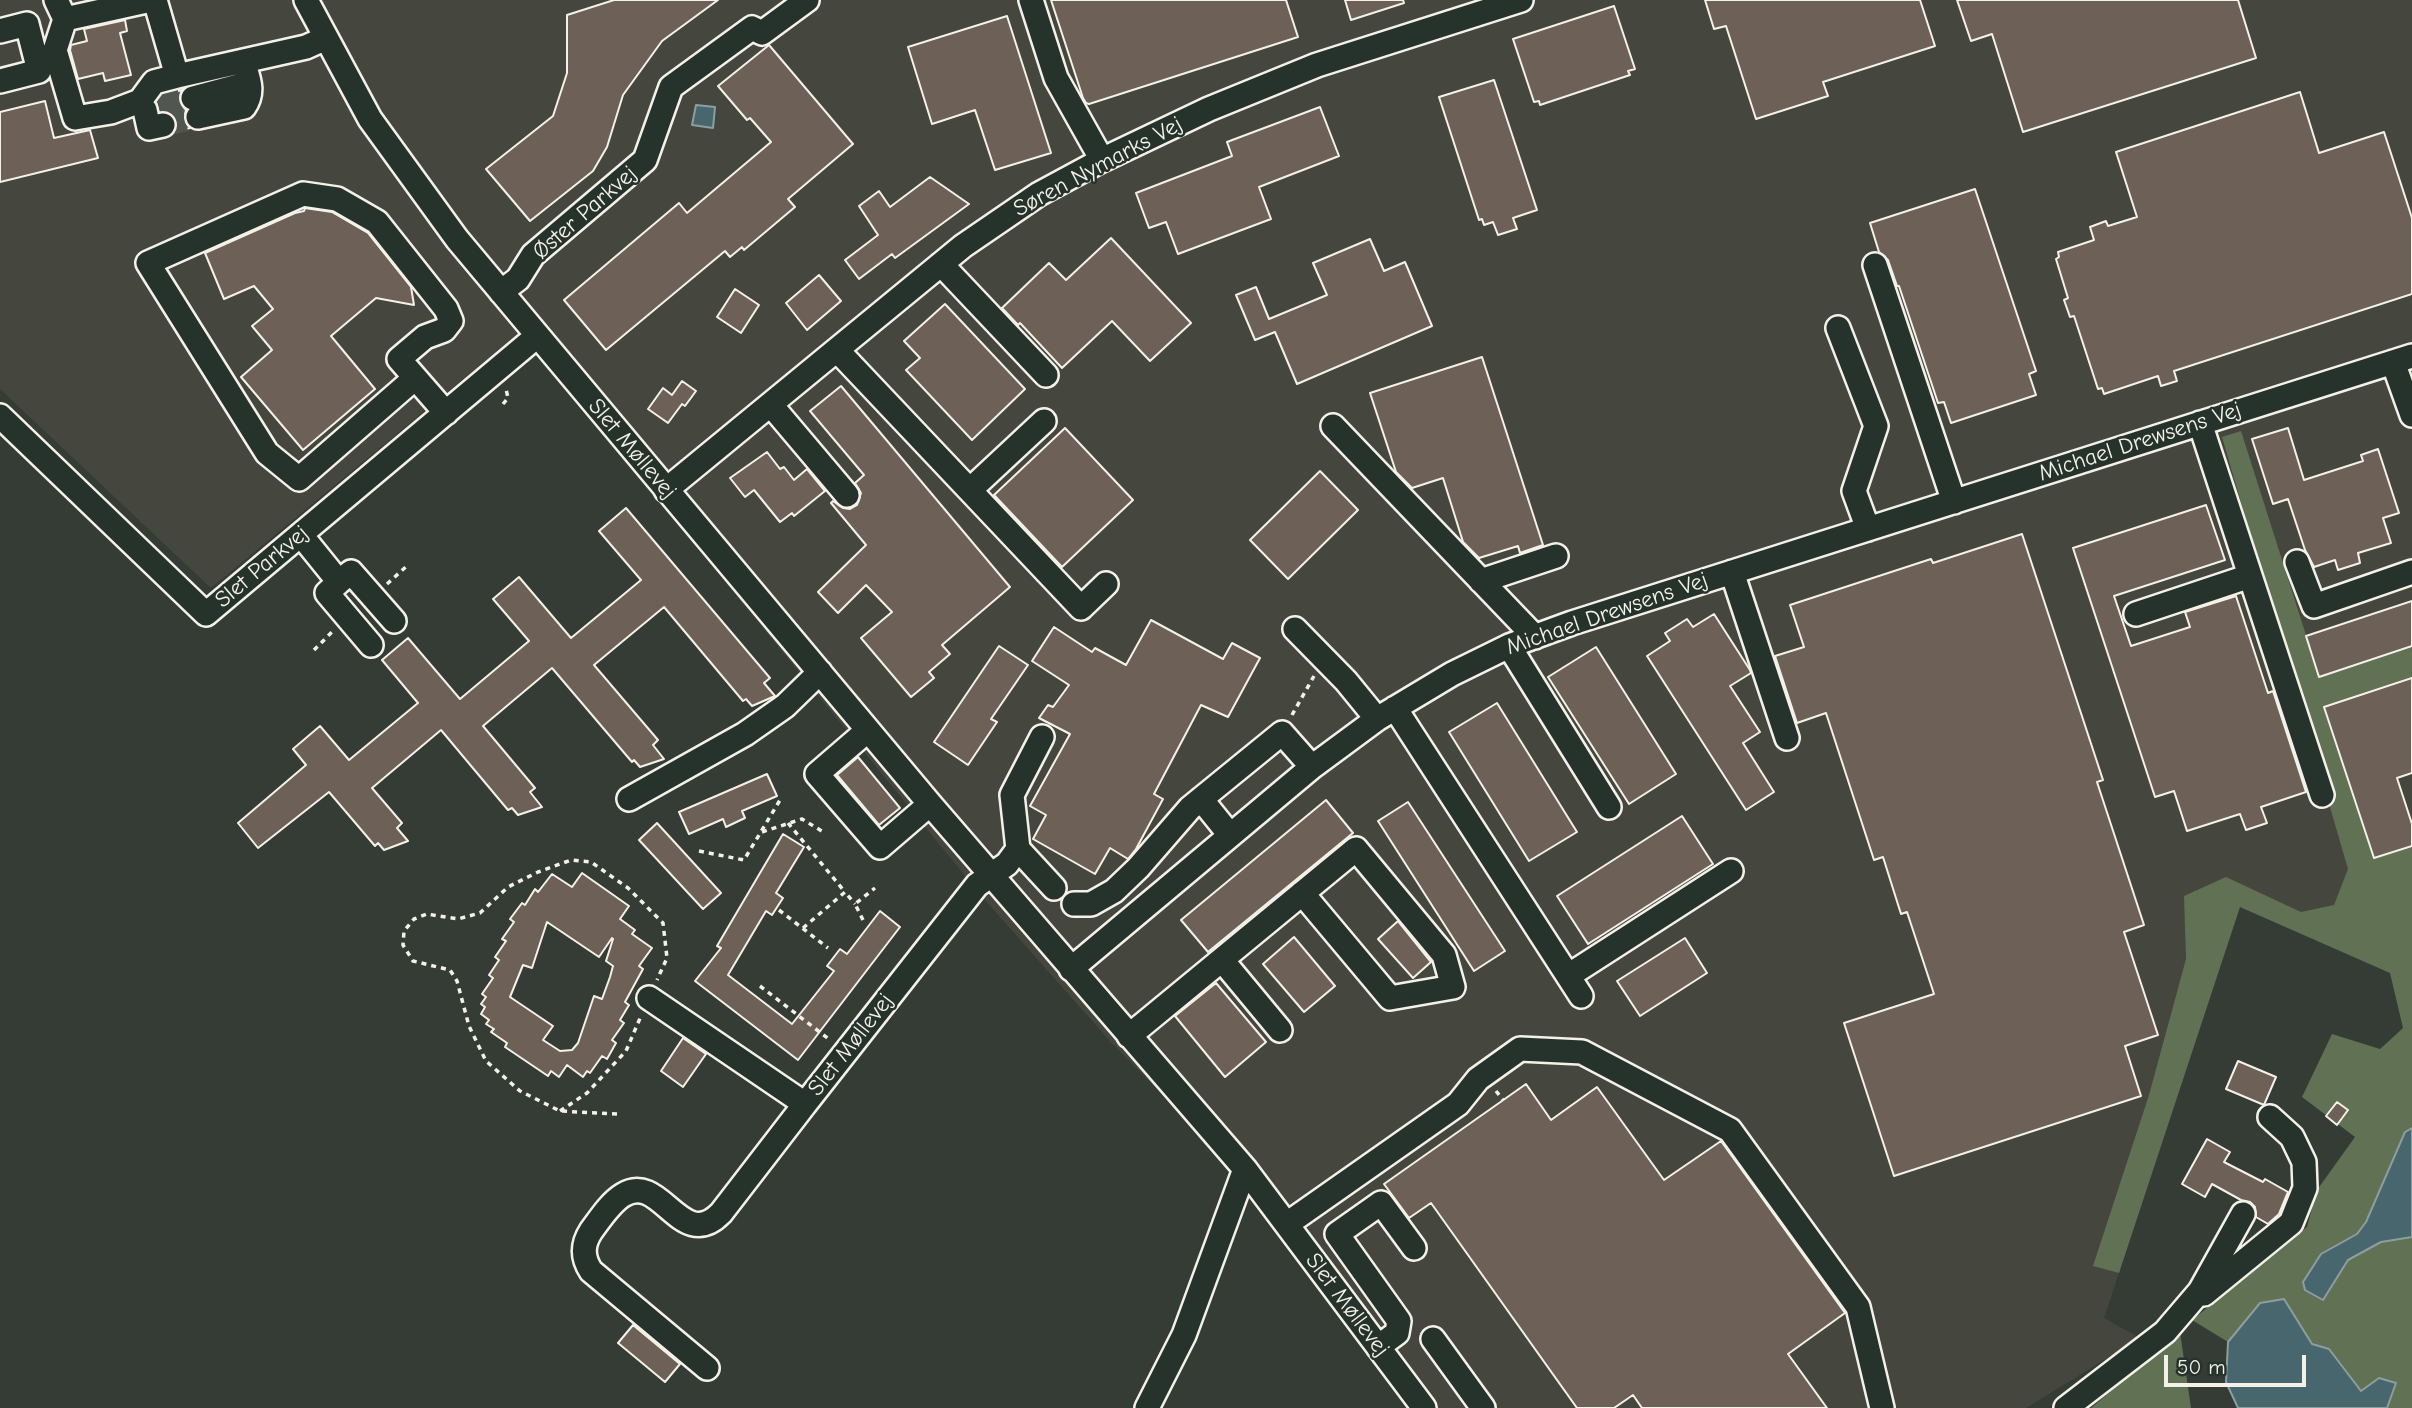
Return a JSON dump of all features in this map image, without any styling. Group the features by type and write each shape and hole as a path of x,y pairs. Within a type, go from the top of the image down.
{"street":[{"path":"177,76 153,0 60,9 55,50 75,118 111,112 152,110 154,82 306,47 326,38"},
{"name":"Slet Møllevej","path":"306,0 376,127 435,209 537,336 930,804 1245,1169 1424,1408"},
{"name":"Øster Parkvej","path":"501,292 518,279 533,255 645,160 671,87 752,28 762,33 807,0"},
{"path":"1031,0 1056,78 1101,160"},
{"name":"Søren Nymarks Vej","path":"666,491 962,246 1039,194 1101,160 1209,109 1317,65 1521,0"},
{"path":"0,31 27,24 38,71 0,81"},
{"path":"196,108 244,107 250,98 243,61"},
{"path":"415,378 299,479 267,453 148,263 303,194 337,199 377,222 446,309 451,321 444,330 425,337 399,359 446,413"},
{"path":"941,264 1046,375"},
{"path":"1875,265 1954,502"},
{"path":"1838,328 1876,426 1854,491 1868,529"},
{"name":"Slet Parkvej","path":"0,416 206,614 537,336"},
{"path":"837,350 1081,608 1106,584"},
{"path":"2402,359 2412,415"},
{"name":"Michael Drewsens Vej","path":"1072,969 1312,767 1386,713 1452,674 1509,646 1732,572 2402,359"},
{"path":"771,405 847,495"},
{"path":"970,490 1044,421"},
{"path":"2200,423 2322,795"},
{"path":"1333,426 1535,637"},
{"path":"301,535 339,582"},
{"path":"1481,581 1556,556"},
{"path":"2297,562 2314,606 2412,572"},
{"path":"371,645 327,593 351,572 394,621"},
{"path":"1732,572 1787,738"},
{"path":"2136,614 2250,576"},
{"path":"1294,629 1346,681 1386,713 1581,996"},
{"path":"1509,646 1609,807"},
{"path":"629,799 745,734 785,706 820,671"},
{"path":"868,730 817,774 880,847 930,804"},
{"path":"1074,904 1091,904 1114,891 1139,868 1190,808 1282,733 1312,767"},
{"path":"1042,737 1012,795 1018,849 1054,888"},
{"path":"1202,799 1230,835"},
{"path":"991,875 1007,864 1018,849"},
{"path":"1129,1036 1222,960 1302,893 1356,849 1444,955 1453,987 1390,998 1302,893"},
{"path":"1568,976 1731,871"},
{"name":"Slet Møllevej","path":"649,998 805,1104 977,885 991,875"},
{"path":"1222,960 1280,1030"},
{"path":"1287,1224 1458,1104 1478,1079 1520,1049 1582,1052 1730,1130 1858,1307 1882,1408"},
{"path":"707,1368 591,1271 586,1262 584,1244 603,1214 622,1195 630,1192 647,1193 691,1224 709,1223 721,1213 805,1104"},
{"path":"2188,1307 2291,1223 2305,1188 2304,1162 2292,1138 2270,1117"},
{"path":"1147,1408 1184,1335 1245,1169"},
{"path":"1378,1347 1397,1333 1399,1321 1337,1234 1381,1203 1414,1248"},
{"path":"2066,1408 2165,1332 2188,1307 2200,1291 2243,1214"},
{"path":"1433,1339 1483,1408"}],"path":[{"path":"373,597 409,564"},
{"path":"314,650 348,617"},
{"path":"1282,733 1319,667 1326,661"},
{"path":"699,851 744,860 780,800"},
{"path":"760,833 802,818 825,833"},
{"path":"788,823 855,904 863,920"},
{"path":"560,1111 587,1093 626,1051 667,958 663,923 628,888 591,862 571,860 508,887 480,913 458,919 427,914 414,919 404,931 403,945 413,961 450,970 457,981 469,1026 486,1061 520,1091 560,1111 617,1114"},
{"path":"855,904 875,888"},
{"path":"803,928 845,892"},
{"path":"779,910 828,948"},
{"path":"760,986 845,1052"}],"shaded area":[{"path":"0,0 2412,0 2412,968 2390,973 2240,907 2104,1318 2140,1338 2026,1408 1411,1408 1229,1163 1110,1041 984,899 521,331 211,588 0,389"}],"green space":[{"path":"2241,431 2319,676 2412,646 2412,678 2324,707 2374,858 2412,846 2412,1128 2405,1132 2366,1222 2357,1234 2321,1254 2323,1300 2348,1260 2381,1242 2412,1237 2412,1408 2387,1408 2395,1383 2361,1391 2329,1349 2312,1345 2284,1299 2260,1304 2228,1342 2192,1320 2307,1227 2317,1190 2355,1137 2302,1097 2332,1034 2380,1049 2403,1028 2390,973 2240,907 2119,1273 2093,1266 2149,1095 2186,959 2184,896 2226,877 2301,912 2334,905 2348,869 2222,437"},
{"path":"2180,1332 2191,1408 2091,1408"}],"water":[{"path":"696,105 715,107 713,128 692,125"},
{"path":"2412,1128 2412,1237 2381,1242 2348,1260 2323,1300 2305,1290 2303,1282 2321,1254 2357,1234 2366,1222 2405,1132"},
{"path":"2284,1299 2312,1344 2329,1349 2361,1391 2379,1378 2396,1383 2387,1408 2238,1408 2226,1382 2228,1342 2260,1303"}],"building":[{"path":"614,0 718,0 662,41 623,95 607,147 593,171 530,221 486,169 553,116 567,73 567,15"},
{"path":"1051,0 1286,0 1298,37 1089,104 1083,98"},
{"path":"1345,0 1403,0 1404,3 1351,20"},
{"path":"1705,0 1920,0 1935,46 1823,82 1828,96 1756,119 1726,26 1714,29"},
{"path":"1957,0 2238,0 2256,58 2023,132 1992,34 1971,41"},
{"path":"1614,6 1635,69 1628,71 1630,75 1540,105 1539,101 1534,102 1513,39"},
{"path":"1007,16 1051,153 995,170 975,110 932,124 908,47"},
{"path":"125,20 127,31 120,33 131,75 105,81 103,73 78,79 71,45 87,41 84,29"},
{"path":"769,45 853,144 788,199 795,207 744,250 742,247 730,257 725,251 606,350 564,300 679,203 687,213 771,142 750,118 747,120 718,86"},
{"path":"1494,80 1537,210 1513,218 1517,229 1498,235 1493,222 1484,225 1482,219 1479,220 1439,97"},
{"path":"182,90 179,101 186,110 184,119 190,128 174,132 177,123 174,116 160,111 157,101 161,96"},
{"path":"2300,92 2319,153 2384,132 2412,218 2412,294 2174,371 2177,381 2161,386 2158,376 2104,394 2102,388 2098,389 2074,316 2070,317 2064,300 2068,298 2056,259 2059,257 2058,252 2094,240 2090,227 2106,221 2108,226 2137,217 2116,152"},
{"path":"45,101 54,138 90,130 98,158 0,182 0,112"},
{"path":"1320,107 1339,156 1259,187 1271,219 1178,254 1166,222 1149,228 1136,193 1232,156 1227,142"},
{"path":"930,177 969,204 895,258 892,254 859,279 845,260 878,235 859,206 879,191 890,207"},
{"path":"1975,189 2036,371 2029,374 2036,395 1951,423 1944,402 1938,403 1899,286 1888,260 1879,252 1870,223"},
{"path":"305,208 332,212 368,233 411,287 414,305 376,298 331,336 375,389 303,450 241,377 272,350 252,326 273,309 254,286 224,299 205,253 304,211"},
{"path":"1111,238 1191,323 1150,361 1112,321 1062,368 1020,323 1018,325 1002,308 1049,263 1066,280"},
{"path":"1370,239 1384,271 1405,262 1432,326 1297,384 1275,332 1255,340 1236,295 1256,287 1269,319 1327,295 1313,263"},
{"path":"819,275 841,301 807,330 786,303"},
{"path":"735,289 759,305 741,333 717,317"},
{"path":"945,304 1025,389 972,440 906,370 920,358 904,341"},
{"path":"1482,357 1543,545 1520,553 1518,546 1479,558 1463,542 1443,478 1412,488 1396,472 1370,393"},
{"path":"682,381 696,391 668,423 648,409 663,388 672,395"},
{"path":"841,386 1010,587 942,645 950,654 929,672 934,678 911,697 861,638 892,612 866,585 838,613 818,592 866,545 831,503 833,501 850,509 857,505 861,493 855,483 864,475 810,411"},
{"path":"1065,428 1133,500 1062,567 994,495"},
{"path":"2288,428 2304,480 2363,461 2361,455 2378,449 2399,513 2383,518 2391,543 2358,553 2360,563 2338,570 2335,560 2314,567 2305,550 2288,499 2273,504 2252,439"},
{"path":"767,452 780,469 784,467 794,480 807,469 825,491 794,516 792,513 780,522 754,490 745,497 730,478"},
{"path":"1320,471 1358,510 1288,579 1250,540"},
{"path":"2206,505 2225,560 2114,596 2131,646 2190,627 2185,612 2236,596 2268,693 2273,691 2306,792 2261,807 2267,823 2246,830 2240,814 2187,831 2174,791 2155,797 2073,548"},
{"path":"626,508 770,678 764,683 775,696 752,706 746,699 743,701 664,607 594,665 658,740 653,745 664,759 640,767 634,760 632,762 552,668 483,726 535,788 530,792 542,807 518,815 512,808 508,810 441,730 372,788 402,823 397,828 408,841 384,850 378,843 375,846 329,792 258,848 238,823 306,765 293,749 320,726 349,760 418,703 382,660 408,638 460,699 529,641 493,599 519,577 571,638 641,580 599,531"},
{"path":"2022,534 2103,780 2097,782 2144,925 2124,932 2158,1035 2125,1046 2141,1096 1894,1176 1844,1023 1934,994 1907,912 1901,914 1883,857 1874,860 1826,713 1797,723 1775,656 1804,647 1790,605 1931,559 1933,563"},
{"path":"2412,601 2412,646 2319,677 2306,636"},
{"path":"1714,614 1750,670 1751,673 1730,686 1760,732 1743,743 1774,792 1746,810 1647,656 1670,641 1665,633 1687,619 1693,627"},
{"path":"1151,620 1223,659 1232,643 1260,658 1228,717 1201,705 1154,794 1163,799 1136,849 1128,859 1110,848 1095,874 1033,839 1046,815 1030,806 1070,734 1039,718 1048,705 1053,707 1069,685 1032,661 1054,627 1092,652 1095,648 1126,665"},
{"path":"999,646 1028,665 991,719 997,722 968,765 934,742"},
{"path":"1596,647 1676,774 1629,804 1548,677"},
{"path":"2412,678 2412,773 2397,778 2412,824 2412,846 2374,858 2324,707"},
{"path":"1497,703 1577,832 1529,861 1449,732"},
{"path":"858,757 900,808 879,825 837,775"},
{"path":"767,774 777,796 742,811 745,818 726,827 723,819 689,834 679,812"},
{"path":"1326,800 1353,833 1208,952 1181,920"},
{"path":"1408,802 1505,951 1474,971 1378,821"},
{"path":"1682,816 1713,864 1588,944 1557,896"},
{"path":"657,823 721,893 703,909 639,840"},
{"path":"783,834 804,847 776,893 783,898 772,915 766,911 728,975 792,1024 834,971 827,966 840,949 847,954 880,911 900,927 798,1060 695,981 721,948 717,946"},
{"path":"582,873 629,906 620,919 635,930 632,934 652,948 639,966 643,969 625,1002 629,1005 620,1020 624,1023 612,1040 616,1043 607,1059 602,1056 590,1073 587,1071 583,1077 567,1065 559,1077 551,1071 548,1076 505,1047 507,1043 491,1032 494,1029 486,1024 489,1020 481,1014 485,1007 481,1004 486,997 482,994 493,978 489,975 499,960 495,957 506,941 502,939 514,922 510,919 522,903 525,905 535,889 538,892 552,874 572,887","holes":["547,922 599,957 612,938 606,961 613,966 602,999 594,996 578,1043 572,1050 560,1051 543,1040 553,1026 510,997 523,965 532,968"]},
{"path":"1398,921 1431,962 1413,978 1378,939"},
{"path":"1294,937 1335,986 1304,1012 1263,964"},
{"path":"1685,938 1707,973 1640,1016 1617,981"},
{"path":"1216,983 1266,1042 1225,1077 1175,1016"},
{"path":"683,1038 706,1054 683,1087 661,1071"},
{"path":"2238,1061 2276,1077 2264,1105 2226,1089"},
{"path":"1526,1084 1551,1120 1597,1087 1664,1180 1721,1141 1845,1313 1788,1354 1827,1408 1642,1408 1633,1395 1614,1408 1577,1408 1431,1203 1409,1218 1384,1184"},
{"path":"2337,1102 2348,1110 2337,1125 2326,1116"},
{"path":"2207,1139 2230,1152 2224,1162 2288,1192 2279,1214 2268,1224 2256,1217 2255,1207 2250,1202 2212,1184 2205,1197 2182,1184"},
{"path":"633,1325 680,1364 665,1382 618,1343"}],"tunnel":[{"path":"158,106 193,98"},
{"path":"163,125 198,117"}]}
